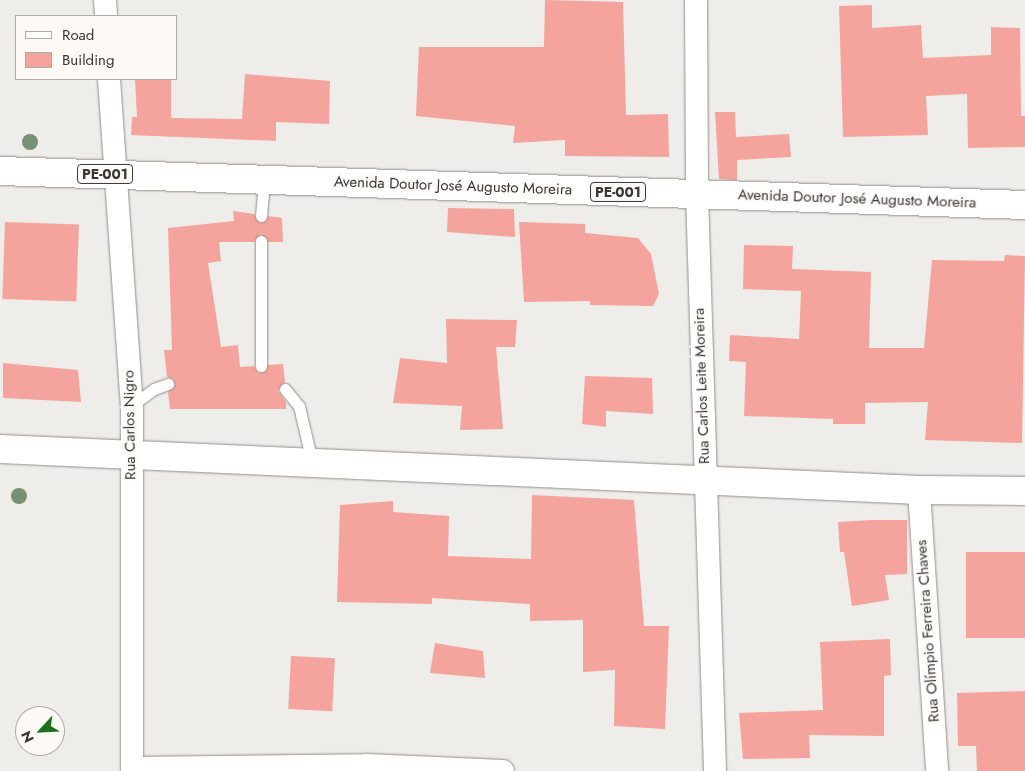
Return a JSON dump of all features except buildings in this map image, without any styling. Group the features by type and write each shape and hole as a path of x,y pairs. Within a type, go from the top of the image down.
{"main road":[{"name":"Avenida Doutor José Augusto Moreira","path":"0,172 264,178 1025,205"},
{"path":"0,449 920,490 1025,490"}],"street":[{"path":"105,0 106,15"},
{"name":"Rua Carlos Leite Moreira","path":"696,0 697,194 704,481 715,771"},
{"name":"Rua Carlos Nigro","path":"109,80 132,405 132,769"},
{"name":"Rua Olímpio Ferreira Chaves","path":"920,490 937,771"},
{"path":"132,769 367,766 503,771"}],"lane":[{"path":"261,216 264,178"},
{"path":"260,366 261,242"},
{"path":"132,405 154,389 168,384"},
{"path":"285,389 299,406 312,464"}]}
